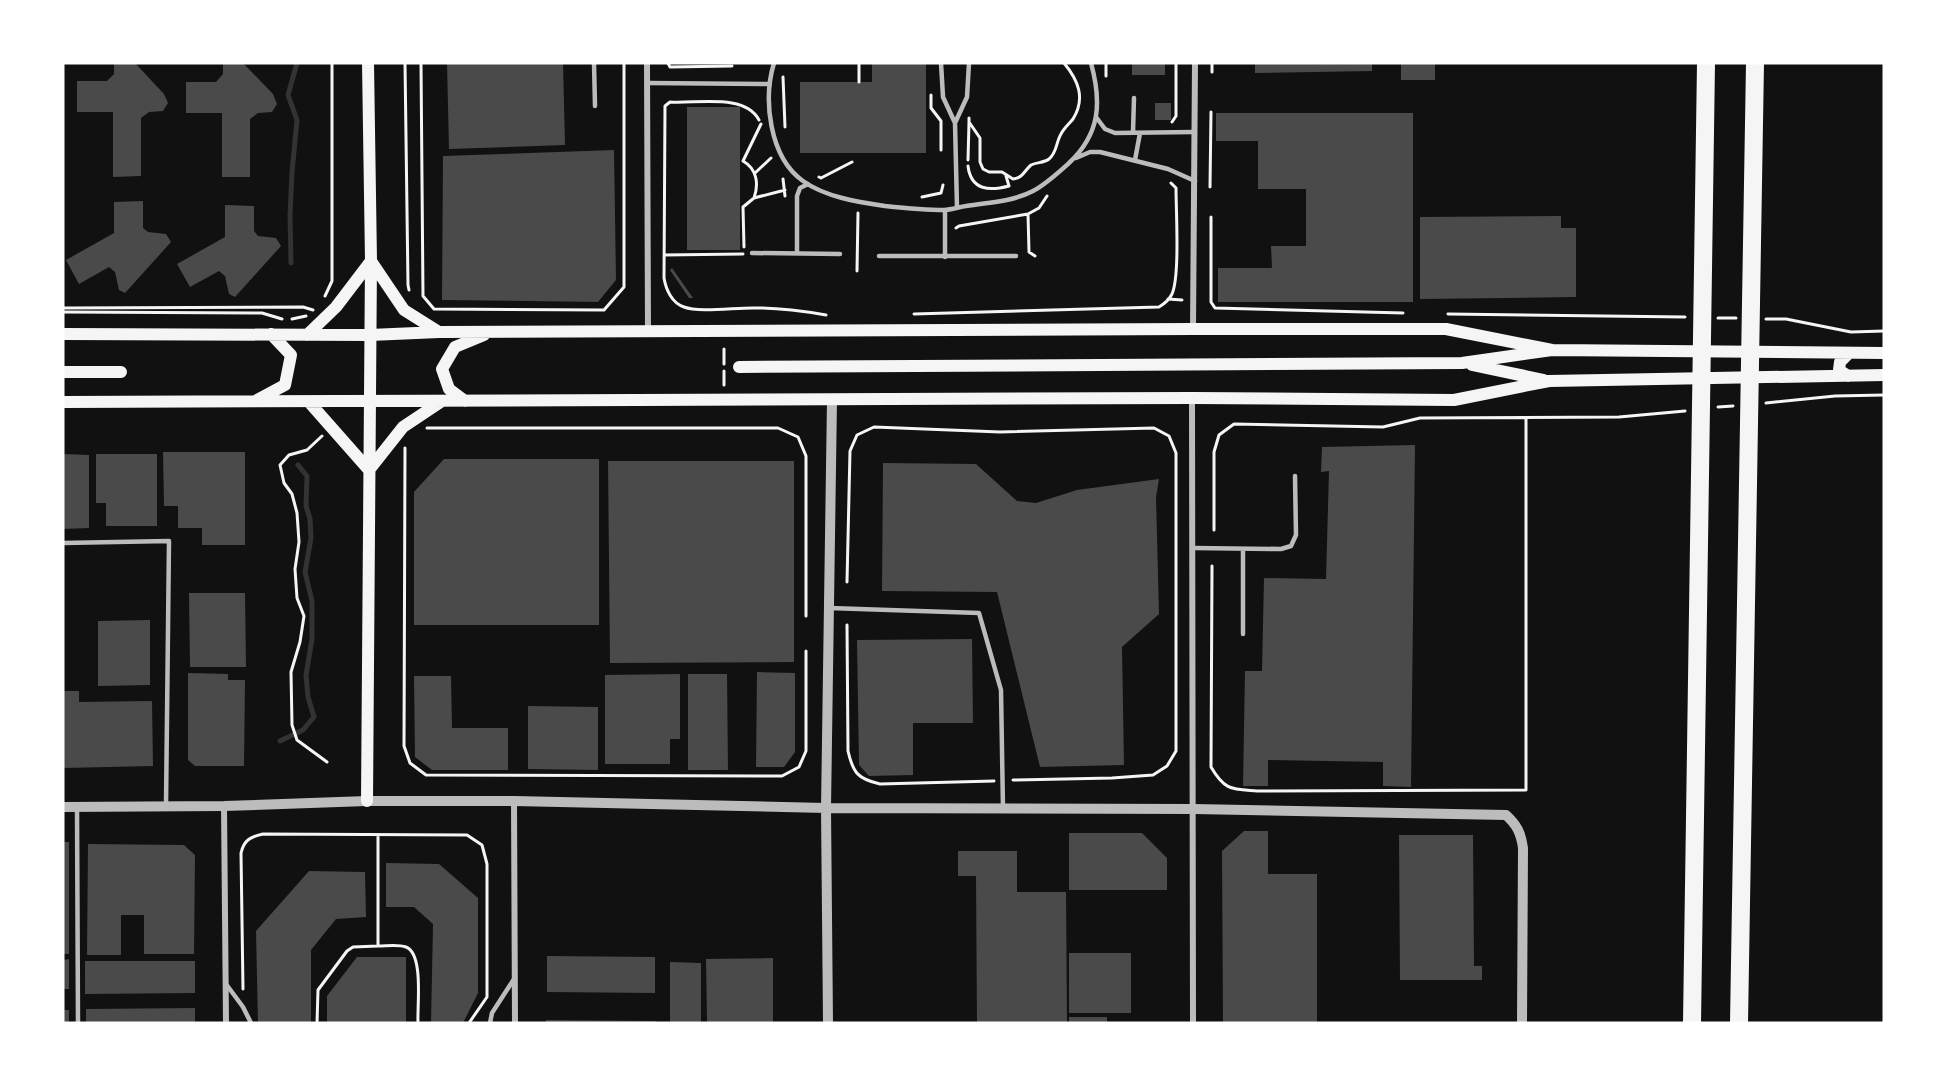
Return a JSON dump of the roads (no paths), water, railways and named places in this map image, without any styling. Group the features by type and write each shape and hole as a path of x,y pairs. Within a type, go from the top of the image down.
{"highway":[{"path":"1692,1023 1699,413 1706,63"},
{"path":"1739,1023 1755,63"}],"main road":[{"path":"367,801 371,261 368,63"},
{"path":"371,261 404,310 439,332"},
{"path":"307,334 336,307 371,261"},
{"path":"63,334 370,335 439,332 1446,330 1552,350"},
{"path":"465,401 448,389 442,369 455,347 491,332"},
{"path":"254,402 285,385 291,355 271,334"},
{"path":"739,367 1462,363 1552,350 1884,353"},
{"path":"1848,376 1839,370 1840,362 1849,353"},
{"path":"1462,363 1549,381"},
{"path":"63,372 121,372"},
{"path":"63,402 1192,398 1454,400 1549,381 1884,375"},
{"path":"369,470 403,428 442,401"},
{"path":"309,402 369,470"}],"street":[{"path":"647,63 648,333"},
{"path":"1193,329 1195,63"},
{"path":"1192,398 1193,1023"},
{"path":"828,1023 826,808 832,400"},
{"path":"63,807 224,806 367,801 514,801 826,808 1194,809 1506,815 1516,824 1522,834 1522,1023"},
{"path":"514,801 515,1023"},
{"path":"224,806 226,1023"}],"lane":[{"path":"594,63 595,106"},
{"path":"774,63 770,84 772,122 778,148 791,169 808,184 858,201 945,210 1023,196 1056,175 1073,159 1089,140 1096,117 1095,85 1091,63"},
{"path":"941,63 943,97 956,123"},
{"path":"957,208 956,123 967,97 969,63"},
{"path":"647,83 770,84"},
{"path":"1133,132 1134,98"},
{"path":"1096,117 1108,130 1140,133 1194,132"},
{"path":"1136,160 1140,133"},
{"path":"1073,159 1097,152 1172,170 1195,181"},
{"path":"797,254 797,193 800,188 808,184"},
{"path":"945,210 945,257"},
{"path":"752,253 840,254"},
{"path":"879,256 1016,256"},
{"path":"1193,548 1281,549 1291,546 1296,535 1295,476"},
{"path":"63,543 169,541 166,806"},
{"path":"1243,549 1243,634"},
{"path":"828,608 979,613 1001,690 1003,809"},
{"path":"77,807 78,1023"},
{"path":"490,1023 492,1013 515,977"},
{"path":"226,984 243,1007 251,1023"}],"waterway":[{"path":"291,263 290,215 297,120 288,95 297,63"},
{"path":"280,741 303,730 314,717 308,697 306,675 312,639 312,601 305,572 311,538 310,519 306,506 307,476 298,465"}]}
